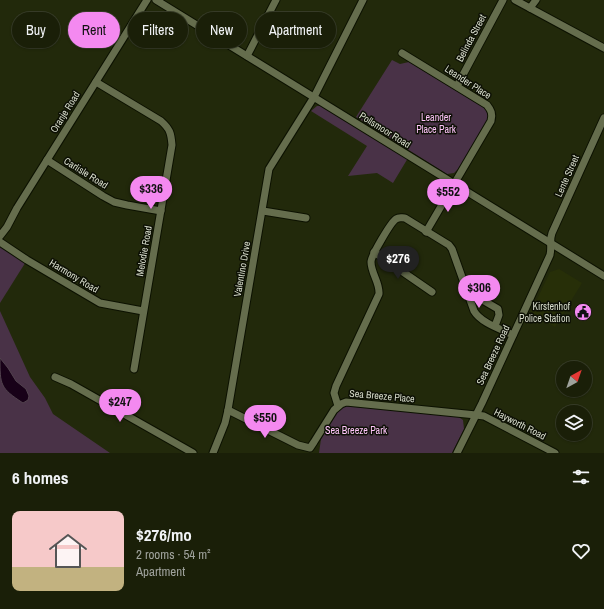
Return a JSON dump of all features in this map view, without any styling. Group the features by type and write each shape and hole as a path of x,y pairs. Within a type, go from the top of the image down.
{"street":[{"name":"Oranje Road","path":"0,236 147,0"},
{"name":"Pollsmoor Road","path":"156,0 604,276"},
{"path":"247,56 276,0"},
{"name":"Valentino Drive","path":"213,453 225,423 228,410 269,169 314,97 363,0"},
{"name":"Belinda Street","path":"456,86 503,0"},
{"path":"515,0 604,48"},
{"path":"530,8 536,0"},
{"name":"Leander Place","path":"402,53 487,105 492,114 491,121 454,184"},
{"name":"Melodie Road","path":"96,82 160,121 171,134 172,145 134,369"},
{"name":"Lente Street","path":"550,242 552,233 604,118"},
{"name":"Carlisle Road","path":"47,160 102,196 114,202 161,211"},
{"path":"426,232 454,184"},
{"path":"263,211 306,218"},
{"path":"338,406 334,393 336,386 379,294 379,287 371,259 390,225 396,219 404,218 450,247 476,315 494,326 514,335"},
{"name":"Harmony Road","path":"0,242 100,303 143,311"},
{"name":"Sea Breeze Road","path":"457,453 514,335 550,255 550,242"},
{"path":"374,252 432,292"},
{"path":"467,292 498,310 500,315 494,326"},
{"path":"55,377 71,384 193,453"},
{"name":"Sea Breeze Place","path":"228,410 298,445 310,448 334,410 346,402 476,415"},
{"name":"Hayworth Road","path":"476,415 484,416 545,451 555,453"}],"shaded area":[{"path":"559,269 582,283 555,327 531,312 550,272"},
{"path":"0,358 16,381 26,389 29,396 28,400 23,403 10,393 3,385 0,374"}],"green space":[{"name":"Leander Place Park","path":"392,60 400,64 409,62 483,107 488,113 488,121 454,173 447,174 356,117"},
{"path":"317,106 324,106 408,158 393,183 377,173 348,176 367,146 311,111"},
{"path":"0,242 27,260 0,303"},
{"path":"0,311 30,377 45,398 53,414 110,453 0,453"},
{"name":"Sea Breeze Park","path":"345,406 457,416 463,420 464,429 452,453 319,453 321,439 338,411"}],"place":[{"name":"Kirstenhof Police Station","path":"583,312"}]}
